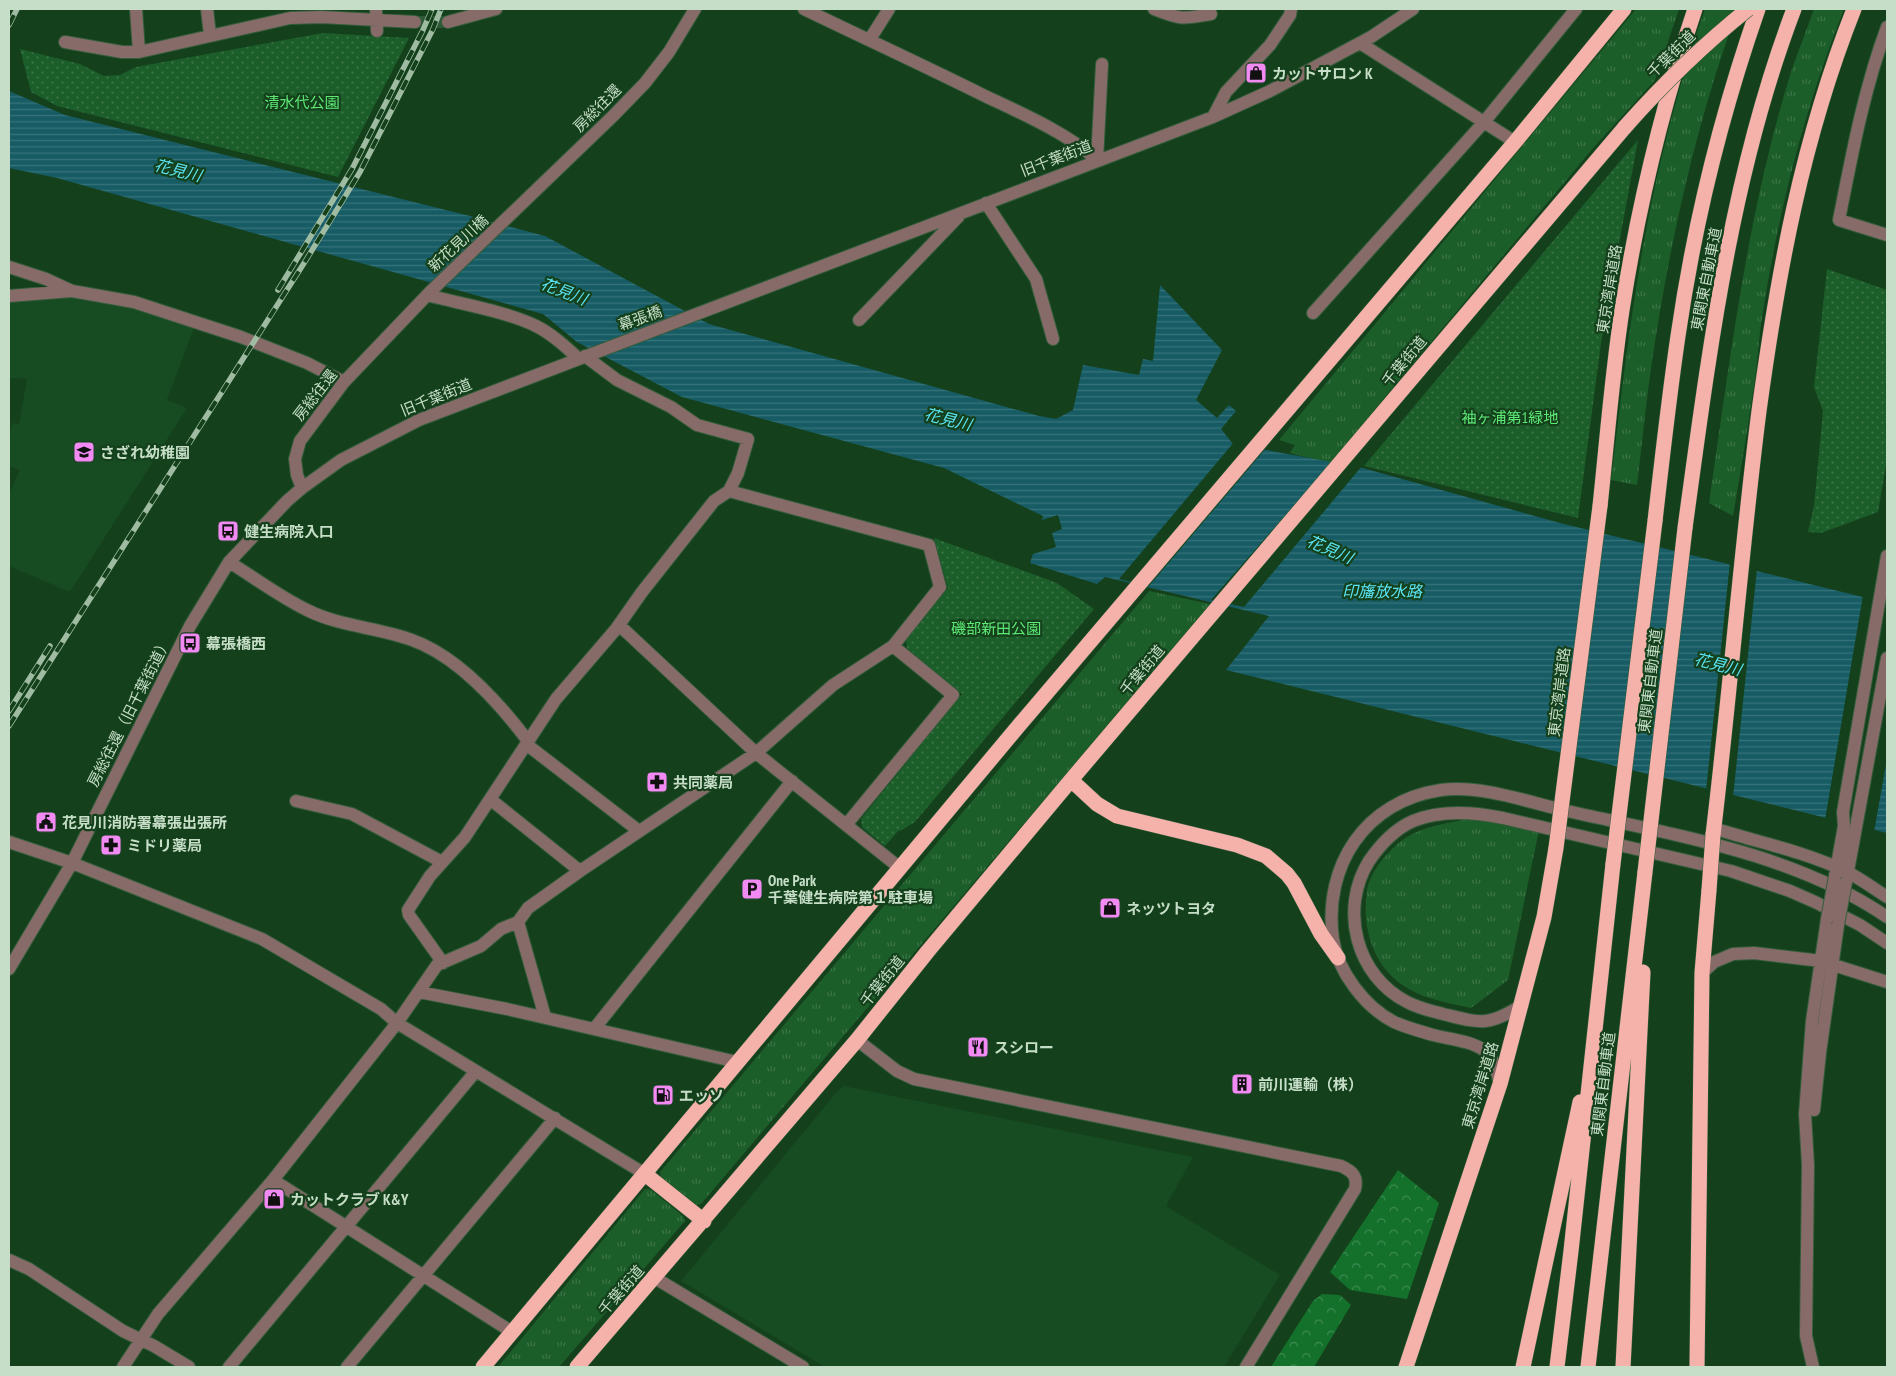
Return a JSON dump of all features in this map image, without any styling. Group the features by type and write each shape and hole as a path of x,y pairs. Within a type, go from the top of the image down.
{"highway":[{"path":"483,1367 1134,590 1515,142 1624,9"},
{"name":"東京湾岸道路","path":"1406,1367 1500,1084 1544,917 1556,848 1600,506 1622,312 1637,226 1657,136 1695,9"},
{"name":"千葉街道","path":"577,1367 857,1040 928,951 1071,780 1626,127 1653,96 1702,48 1748,9"},
{"name":"東関東自動車道","path":"1556,1367 1591,1073 1613,864 1678,336 1691,258 1710,169 1736,73 1758,9"},
{"name":"東関東自動車道","path":"1588,1367 1685,528 1715,322 1744,174 1763,104 1794,9"},
{"path":"1697,1367 1702,973 1713,828 1746,515 1772,317 1784,246 1803,166 1823,95 1854,9"},
{"path":"1071,780 1098,804 1117,816 1237,845 1266,856 1287,874 1294,883 1321,934 1338,958"},
{"path":"1623,1367 1644,958 1640,923"},
{"path":"1523,1367 1581,1096 1591,1073"},
{"path":"645,1174 704,1220"}],"street":[{"path":"136,9 139,52"},
{"path":"207,9 210,35"},
{"path":"448,22 496,9"},
{"name":"房総往還","path":"508,219 645,83 669,52 695,9"},
{"path":"804,9 1020,113 1088,152 1096,160"},
{"path":"870,40 889,9"},
{"path":"1154,9 1182,19 1211,14"},
{"path":"1213,117 1226,92 1270,46 1290,15 1291,9"},
{"name":"旧千葉街道","path":"699,314 1096,160 1213,117 1270,91 1360,43 1413,9"},
{"path":"1313,313 1484,122 1573,10"},
{"path":"65,42 122,52 139,52 210,35 321,13 377,20 416,22"},
{"path":"1887,27 1864,97 1838,220 1887,235"},
{"path":"1360,43 1515,142"},
{"path":"1096,160 1102,64"},
{"path":"986,203 1036,279 1053,339"},
{"path":"859,320 962,212"},
{"name":"新花見川橋","path":"429,293 508,219"},
{"path":"9,267 46,279 72,291"},
{"path":"9,296 72,291 134,302 232,334 307,362 344,382"},
{"path":"429,293 516,318 537,326 559,342 585,356 617,380 671,407 697,425 748,439 738,473 729,491 714,500 642,592 619,625 556,699 465,837 430,876 408,910 408,915 443,963"},
{"name":"房総往還","path":"302,488 297,475 295,459 300,440 344,382 429,293"},
{"name":"幕張橋","path":"585,356 699,314"},
{"name":"旧千葉街道","path":"302,488 341,460 392,432 585,356"},
{"name":"房総往還（旧千葉街道）","path":"9,968 72,863 190,626 229,562 302,488"},
{"path":"123,1367 158,1314 273,1180 397,1023 437,965 482,946 501,929 518,922 528,908 580,871 756,753 833,685 893,646 940,587 929,545 729,491"},
{"path":"1850,827 1843,812 1887,556"},
{"path":"229,562 306,610 340,624 371,629 413,640 442,656 485,689 527,742 639,831"},
{"path":"619,625 756,753 900,868"},
{"path":"846,825 953,695 893,646"},
{"path":"1813,1367 1806,1336 1808,1165 1820,1053 1826,962 1850,827 1887,658"},
{"path":"594,1029 792,781"},
{"path":"1500,1084 1494,1065 1484,1050 1474,1045 1409,1028 1387,1017 1356,989 1338,958 1334,941 1332,899 1339,871 1352,845 1368,826 1390,808 1415,797 1444,790 1472,790 1501,795 1740,852 1826,882 1850,894 1887,917"},
{"path":"490,799 580,871"},
{"path":"296,801 352,814 442,862"},
{"path":"1522,1005 1500,1018 1490,1021 1469,1020 1431,1011 1406,1002 1374,974 1357,940 1354,921 1354,899 1365,867 1389,837 1413,822 1442,814 1478,813 1503,818 1731,871 1790,891 1815,902 1860,925 1887,943"},
{"path":"1713,828 1764,842 1841,874 1887,898"},
{"path":"9,842 72,863 262,939 381,1009 397,1023 645,1174"},
{"path":"518,922 545,1017"},
{"path":"1702,973 1714,962 1733,954 1754,952 1826,962 1887,982"},
{"path":"419,992 545,1017 738,1062"},
{"path":"857,1040 897,1071 914,1080 1341,1166 1355,1175 1357,1182 1355,1189 1246,1367"},
{"path":"229,1367 348,1228 476,1071"},
{"path":"347,1367 555,1118"},
{"path":"273,1180 512,1332"},
{"path":"9,1260 29,1269 123,1331 190,1367"},
{"path":"655,1278 803,1367"}],"shaded area":[{"name":"さざれ幼稚園","path":"84,297 151,310 195,325 167,400 187,408 70,592 9,566 9,494 20,470 9,466 9,438 12,423 19,424 27,379 9,378 9,301"},
{"path":"844,1086 1193,1157 1166,1206 1280,1275 1224,1367 825,1367 681,1281 835,1094"}],"green space":[{"path":"1636,9 1679,9 1655,80 1594,147 1330,463 1290,453 1295,445 1279,440"},
{"path":"1705,9 1738,9 1709,95 1676,227 1652,361 1637,485 1611,480 1623,378 1644,243 1661,159 1681,83"},
{"path":"1814,9 1844,9 1804,124 1775,244 1761,324 1754,384 1733,516 1709,503 1733,339 1763,175 1792,69"},
{"name":"清水代公園","path":"323,33 409,38 338,177 57,106 31,92 20,49 80,64 104,76 120,75 136,67"},
{"name":"袖ヶ浦第1緑地","path":"1638,140 1601,343 1578,518 1364,466"},
{"path":"1827,269 1887,290 1887,459 1878,512 1821,533 1808,532 1814,506 1823,411 1814,387"},
{"name":"磯部新田公園","path":"934,538 1057,583 1094,609 915,822 899,830 885,846 862,827 861,819 962,694 907,648 906,640 948,588"},
{"path":"1149,591 1210,604 701,1204 697,1205 661,1177 660,1172"},
{"path":"1469,819 1522,825 1539,830 1508,980 1471,1008 1423,996 1397,981 1379,960 1368,933 1366,919 1369,883 1386,855 1398,843 1427,828"},
{"path":"1398,1170 1439,1203 1407,1299 1350,1290 1330,1272"},
{"path":"645,1189 650,1189 683,1216 685,1221 559,1367 498,1367"},
{"path":"1322,1294 1340,1295 1351,1305 1314,1367 1271,1367 1313,1301"}],"water":[{"name":"印旛放水路","path":"9,91 65,115 545,236 709,324 1039,416 1056,419 1073,410 1083,365 1139,375 1143,359 1153,361 1160,285 1222,350 1196,400 1217,418 1229,405 1236,411 1221,429 1233,444 1359,467 1560,523 1887,603 1887,833 1226,670 1269,616 1105,577 1097,584 1030,563 1033,554 1056,547 1052,533 1062,529 1058,515 1042,520 1043,516 944,468 682,397 577,342 543,314 57,178 9,168"}],"pier":[{"path":"1235,441 1267,447 1149,586 1119,579"},
{"path":"1334,460 1362,466 1244,607 1211,600"},
{"path":"1730,562 1757,569 1733,797 1706,791"},
{"path":"1863,595 1887,601 1887,759 1874,832 1825,820"}],"tunnel":[{"path":"415,22 448,22"}],"railway":[{"path":"9,25 17,9"},
{"path":"278,290 352,169 432,9"},
{"path":"9,726 360,172 433,29 441,9"},
{"path":"9,711 50,646"}],"place":[{"name":"カットサロン K","path":"1256,73"},
{"name":"さざれ幼稚園","path":"84,452"},
{"name":"健生病院入口","path":"228,531"},
{"name":"幕張橋西","path":"190,643"},
{"name":"共同薬局","path":"657,782"},
{"name":"花見川消防署幕張出張所","path":"46,822"},
{"name":"ミドリ薬局","path":"111,845"},
{"name":"One Park 千葉健生病院第１駐車場","path":"752,889"},
{"name":"ネッツトヨタ","path":"1110,908"},
{"name":"スシロー","path":"978,1047"},
{"name":"前川運輸（株）","path":"1242,1084"},
{"name":"エッソ","path":"663,1095"},
{"name":"カットクラブ K&Y","path":"274,1199"}],"water label":[{"name":"花見川","path":"178,170"},
{"name":"花見川","path":"564,291"},
{"name":"花見川","path":"948,419"},
{"name":"花見川","path":"1330,549"},
{"name":"花見川","path":"1718,664"}]}
